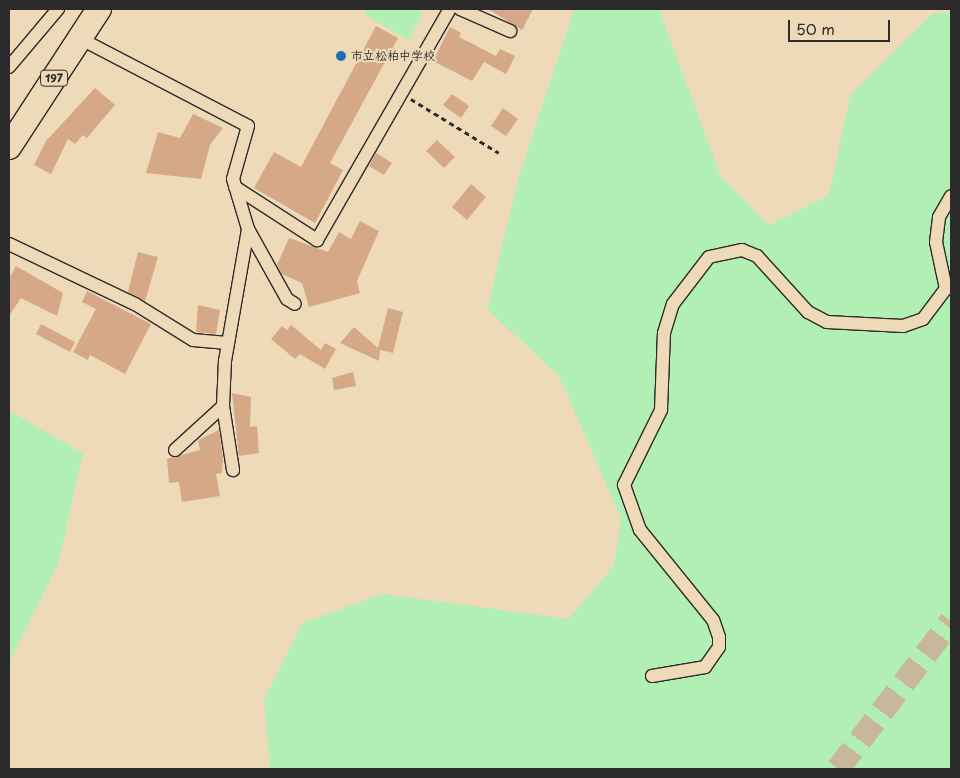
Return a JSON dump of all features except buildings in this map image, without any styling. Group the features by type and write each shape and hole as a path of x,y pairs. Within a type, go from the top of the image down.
{"highway":[{"name":"197","path":"9,147 99,9"}],"street":[{"path":"9,67 58,9"},
{"path":"236,187 317,240 450,9"},
{"path":"460,9 510,31"},
{"path":"80,39 248,126 239,151 236,187 248,229 287,299 295,304"},
{"path":"652,676 705,667 718,647 719,637 713,620 640,530 624,485 661,410 664,333 673,304 710,257 742,250 757,256 808,312 827,322 903,326 923,319 946,289 936,242 939,217 951,196"},
{"path":"233,470 223,406 228,344 248,229"},
{"path":"9,244 134,304 193,340 228,344"},
{"path":"175,450 223,406"}],"path":[{"path":"402,93 499,153"}],"green space":[{"path":"368,9 416,9 423,13 409,40 365,15"},
{"path":"574,9 659,9 721,177 769,225 829,195 850,95 933,13 951,13 951,769 270,769 264,699 302,623 383,594 569,619 614,565 621,518 559,376 487,309 519,177"},
{"path":"9,411 83,453 58,564 9,663"}],"tunnel":[{"path":"838,769 951,621"}],"place":[{"name":"市立松柏中学校","path":"341,56"}]}
